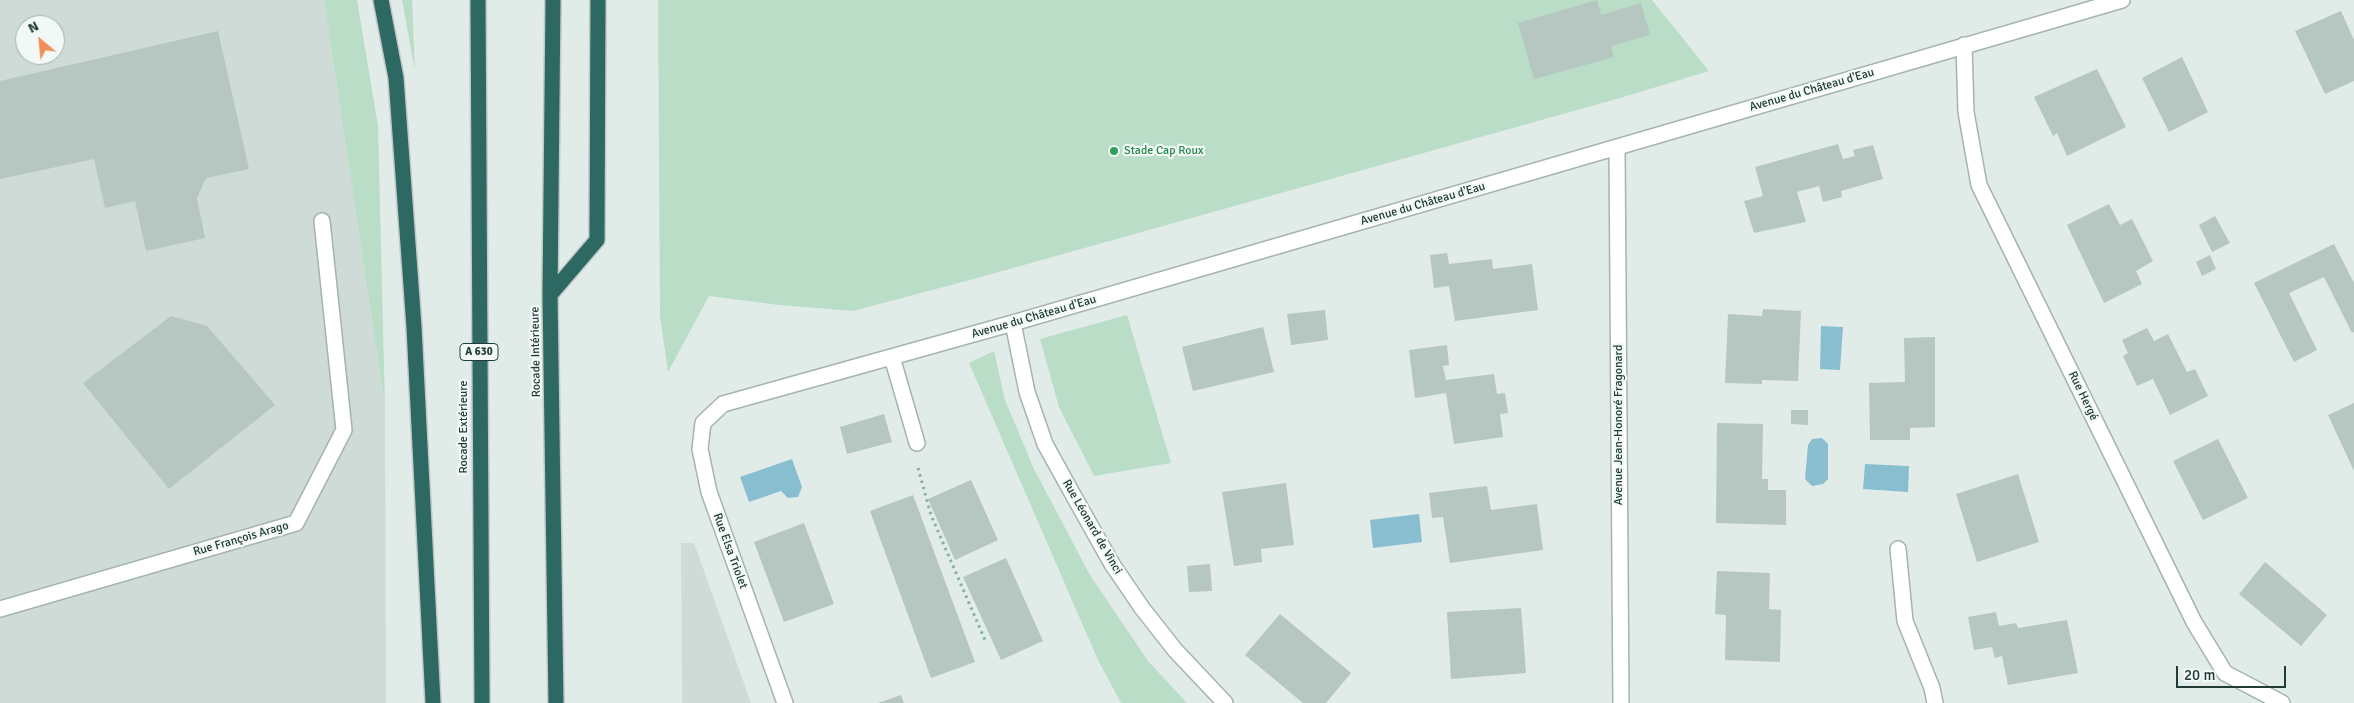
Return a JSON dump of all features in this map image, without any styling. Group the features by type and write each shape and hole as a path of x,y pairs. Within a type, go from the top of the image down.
{"highway":[{"path":"381,0 396,78 414,327 434,703"},
{"name":"Rocade Extérieure","path":"478,0 482,703"},
{"name":"Rocade Intérieure","path":"552,0 550,295 556,703"},
{"path":"550,295 597,240 598,0"}],"street":[{"name":"Avenue du Château d'Eau","path":"723,404 1013,323 2122,0"},
{"name":"Rue Hergé","path":"1964,45 1966,112 1979,185 2194,622 2225,673 2282,703"},
{"name":"Avenue Jean-Honoré Fragonard","path":"1617,148 1621,703"},
{"name":"Rue François Arago","path":"0,609 296,523 344,430 322,221"},
{"name":"Rue Léonard de Vinci","path":"1013,323 1027,392 1045,444 1072,493 1112,564 1142,608 1176,650 1225,703"},
{"path":"892,357 917,443"},
{"name":"Rue Elsa Triolet","path":"723,404 703,423 700,450 709,492 785,703"},
{"path":"1898,549 1905,622 1932,688 1935,703"}],"path":[{"path":"916,464 931,515 985,640"}],"shaded area":[{"path":"0,0 324,0 385,407 386,703 0,703"},
{"path":"681,543 694,543 751,703 682,703"}],"green space":[{"path":"324,0 357,0 378,126 385,407"},
{"path":"402,0 412,0 415,71"},
{"name":"Stade Cap Roux","path":"658,0 1652,0 1709,71 1620,98 853,311 779,305 709,296 668,372 660,316"},
{"path":"1127,315 1171,463 1094,476 1059,407 1040,339"},
{"path":"994,351 1005,400 1034,469 1090,575 1148,661 1187,703 1121,703 1098,660 969,363"}],"water":[{"path":"1821,326 1843,327 1840,370 1820,369"},
{"path":"1822,438 1828,444 1828,479 1823,484 1812,486 1805,479 1808,445 1812,439"},
{"path":"792,459 802,487 798,497 788,498 781,491 749,502 740,477"},
{"path":"1865,464 1909,466 1908,492 1863,489"},
{"path":"1419,514 1422,542 1373,548 1370,520"}],"building":[{"path":"1597,0 1601,15 1641,3 1650,35 1611,46 1614,57 1534,79 1518,23"},
{"path":"2341,11 2354,40 2354,81 2325,94 2295,31"},
{"path":"218,31 249,169 206,178 197,198 205,238 146,251 135,201 105,208 94,159 0,179 0,81"},
{"path":"2182,57 2208,112 2169,132 2142,78"},
{"path":"2097,69 2126,127 2067,156 2057,133 2053,136 2034,97"},
{"path":"1838,144 1843,159 1855,156 1853,150 1873,145 1883,179 1841,191 1842,197 1823,202 1819,186 1797,192 1806,222 1754,233 1744,201 1763,196 1755,167"},
{"path":"2109,204 2120,225 2132,219 2153,261 2136,271 2142,284 2104,303 2067,225"},
{"path":"2215,216 2230,243 2212,252 2199,225"},
{"path":"2334,244 2354,283 2354,332 2352,333 2324,277 2289,293 2317,350 2294,362 2254,283"},
{"path":"1447,253 1449,264 1492,259 1493,269 1532,264 1538,310 1455,321 1449,286 1434,288 1430,255"},
{"path":"2210,255 2216,269 2202,276 2196,262"},
{"path":"1763,309 1801,311 1798,381 1762,380 1762,384 1725,383 1728,314 1762,316"},
{"path":"1325,310 1328,340 1291,345 1287,314"},
{"path":"171,316 207,326 275,405 169,489 83,383"},
{"path":"1263,327 1274,372 1193,391 1182,347"},
{"path":"2147,328 2154,341 2168,334 2187,372 2195,369 2208,396 2170,415 2153,379 2137,386 2123,356 2128,353 2122,340"},
{"path":"1935,337 1935,427 1910,428 1910,440 1870,440 1869,383 1905,382 1904,338"},
{"path":"1447,345 1449,365 1443,366 1446,380 1494,374 1497,394 1505,393 1508,413 1500,414 1503,437 1454,444 1446,393 1415,398 1409,350"},
{"path":"2354,403 2354,471 2328,415"},
{"path":"1791,410 1808,410 1808,425 1791,424"},
{"path":"884,414 892,442 847,454 840,427"},
{"path":"1717,423 1763,424 1762,479 1768,479 1768,490 1786,490 1786,525 1716,523"},
{"path":"2218,439 2248,498 2203,520 2173,461"},
{"path":"2018,474 2039,542 1977,562 1956,494"},
{"path":"971,480 998,540 955,560 928,499"},
{"path":"1286,483 1294,545 1261,549 1262,562 1234,566 1222,492"},
{"path":"1487,486 1491,510 1537,504 1543,550 1450,563 1443,517 1432,518 1429,493"},
{"path":"913,495 975,662 931,678 870,511"},
{"path":"804,523 834,604 784,622 754,542"},
{"path":"1006,558 1043,641 1001,660 963,577"},
{"path":"2265,562 2327,615 2301,646 2239,594"},
{"path":"1210,564 1212,591 1189,592 1187,566"},
{"path":"1717,571 1770,573 1769,609 1781,610 1780,662 1725,660 1726,615 1715,614"},
{"path":"1521,608 1526,673 1451,679 1447,612"},
{"path":"1996,612 1999,626 2016,623 2018,628 2067,620 2078,673 2008,685 2002,656 1995,658 1992,647 1974,650 1968,617"},
{"path":"1280,614 1351,673 1326,703 1303,703 1245,655"},
{"path":"901,695 904,703 878,703"}],"place":[{"name":"Stade Cap Roux","path":"1114,151"}]}
